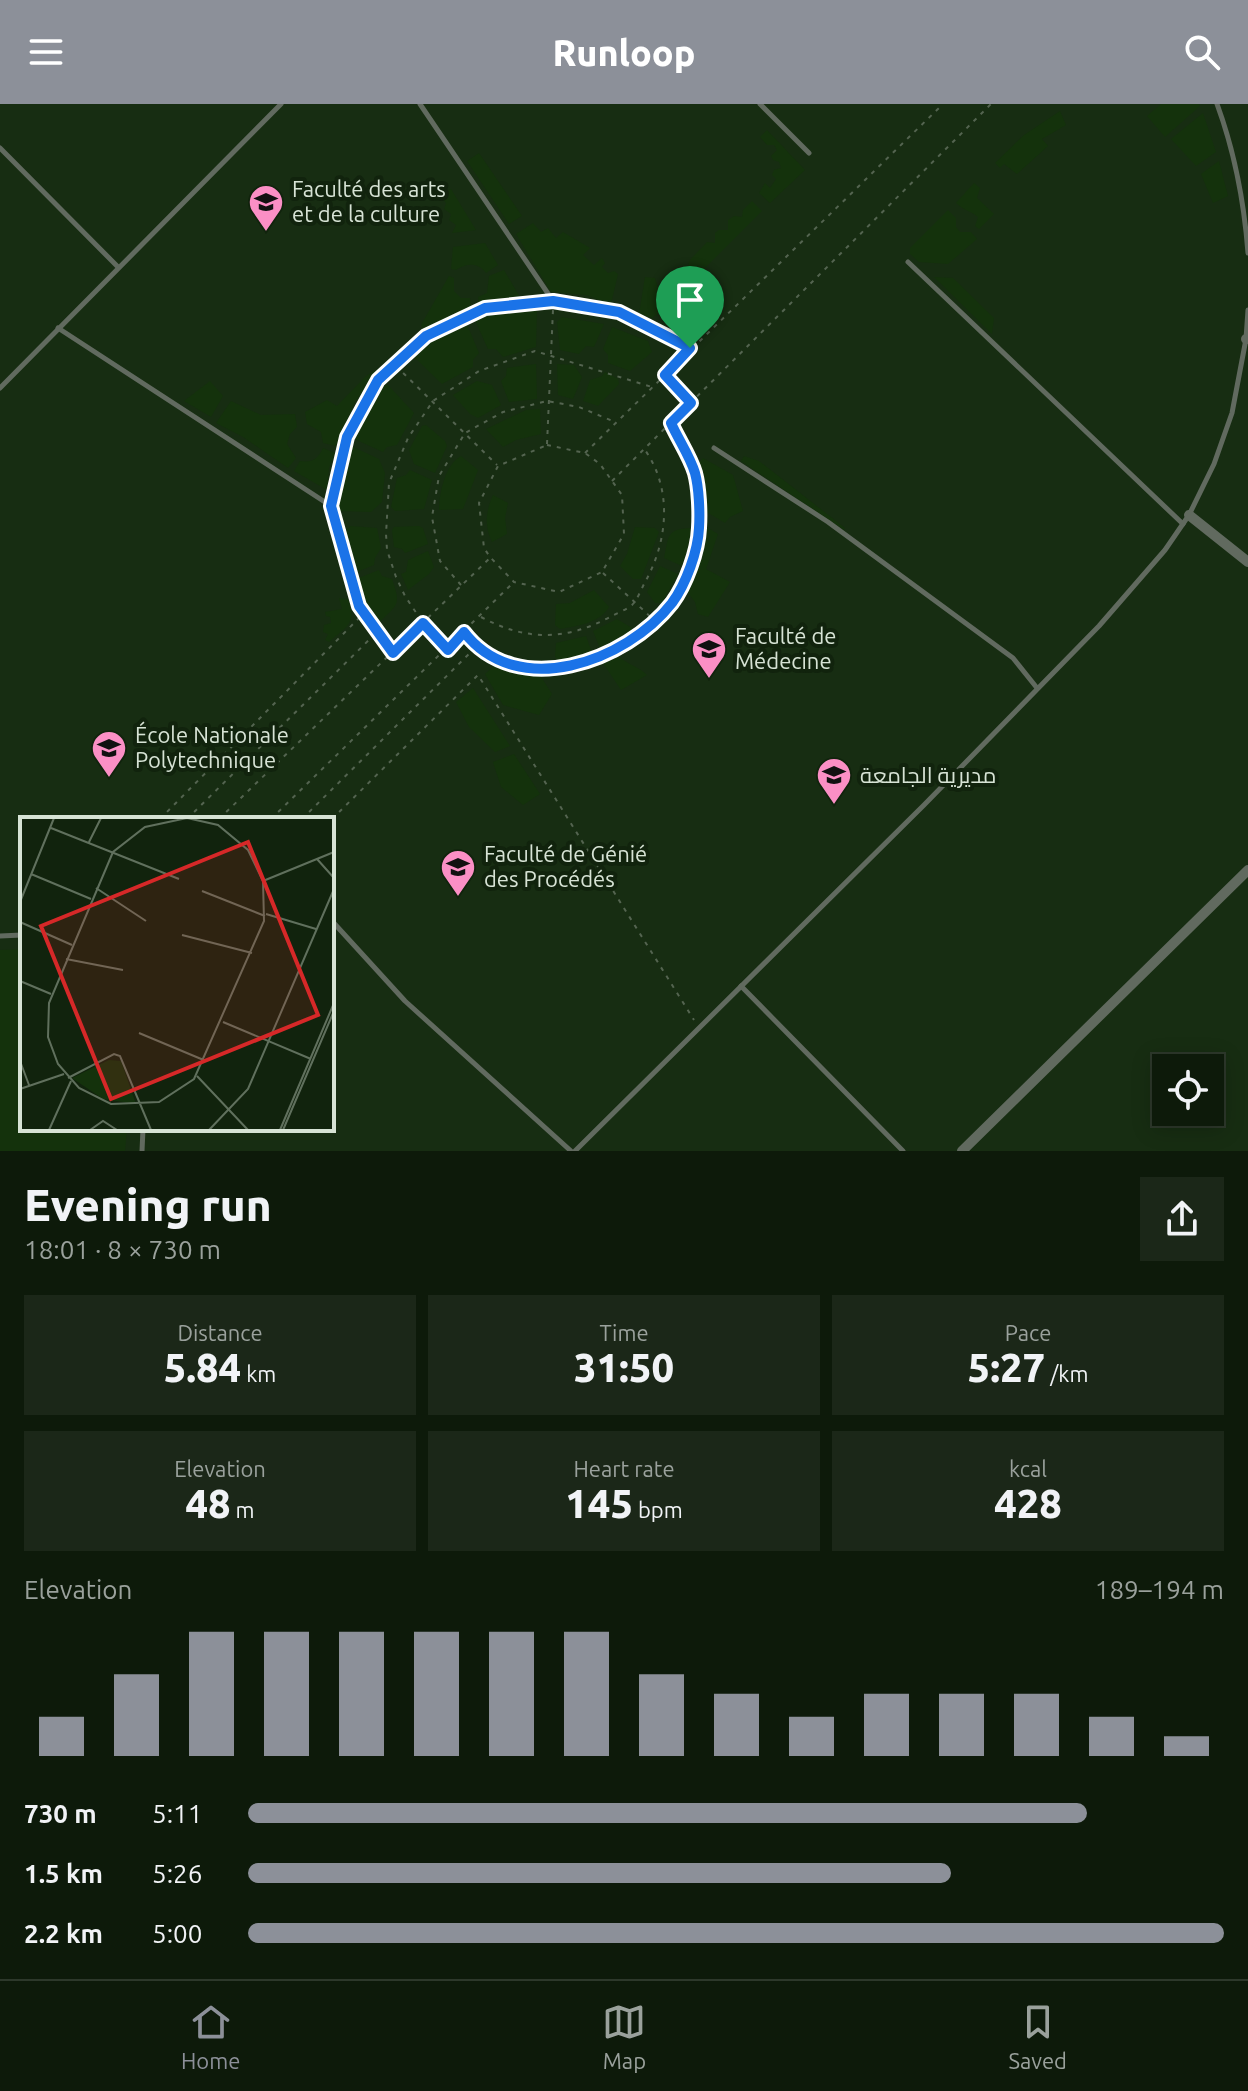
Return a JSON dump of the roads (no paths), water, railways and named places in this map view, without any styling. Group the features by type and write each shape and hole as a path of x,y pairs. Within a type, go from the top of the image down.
{"street":[{"path":"1186,520 1248,562"},
{"path":"962,1151 1248,870"}],"lane":[{"path":"0,388 281,104"},
{"path":"420,104 553,301"},
{"path":"760,104 809,153"},
{"path":"1217,104 1235,159 1244,205 1248,253"},
{"path":"0,148 118,267"},
{"path":"908,262 1186,520"},
{"path":"334,923 405,1001 573,1151 924,805 1099,626 1165,550 1186,520 1214,464 1232,413 1247,339 1248,310"},
{"path":"58,328 331,506"},
{"path":"714,448 828,522 1001,649 1013,658 1037,688"},
{"path":"0,936 20,935"},
{"path":"741,986 903,1151"},
{"path":"142,1151 143,1131"}],"place":[{"name":"Faculté des arts et de la culture","path":"266,233"},
{"name":"Faculté de Médecine","path":"709,680"},
{"name":"École Nationale Polytechnique","path":"109,779"},
{"name":"مديرية الجامعة","path":"834,806"},
{"name":"Faculté de Génié des Procédés","path":"458,898"}]}
